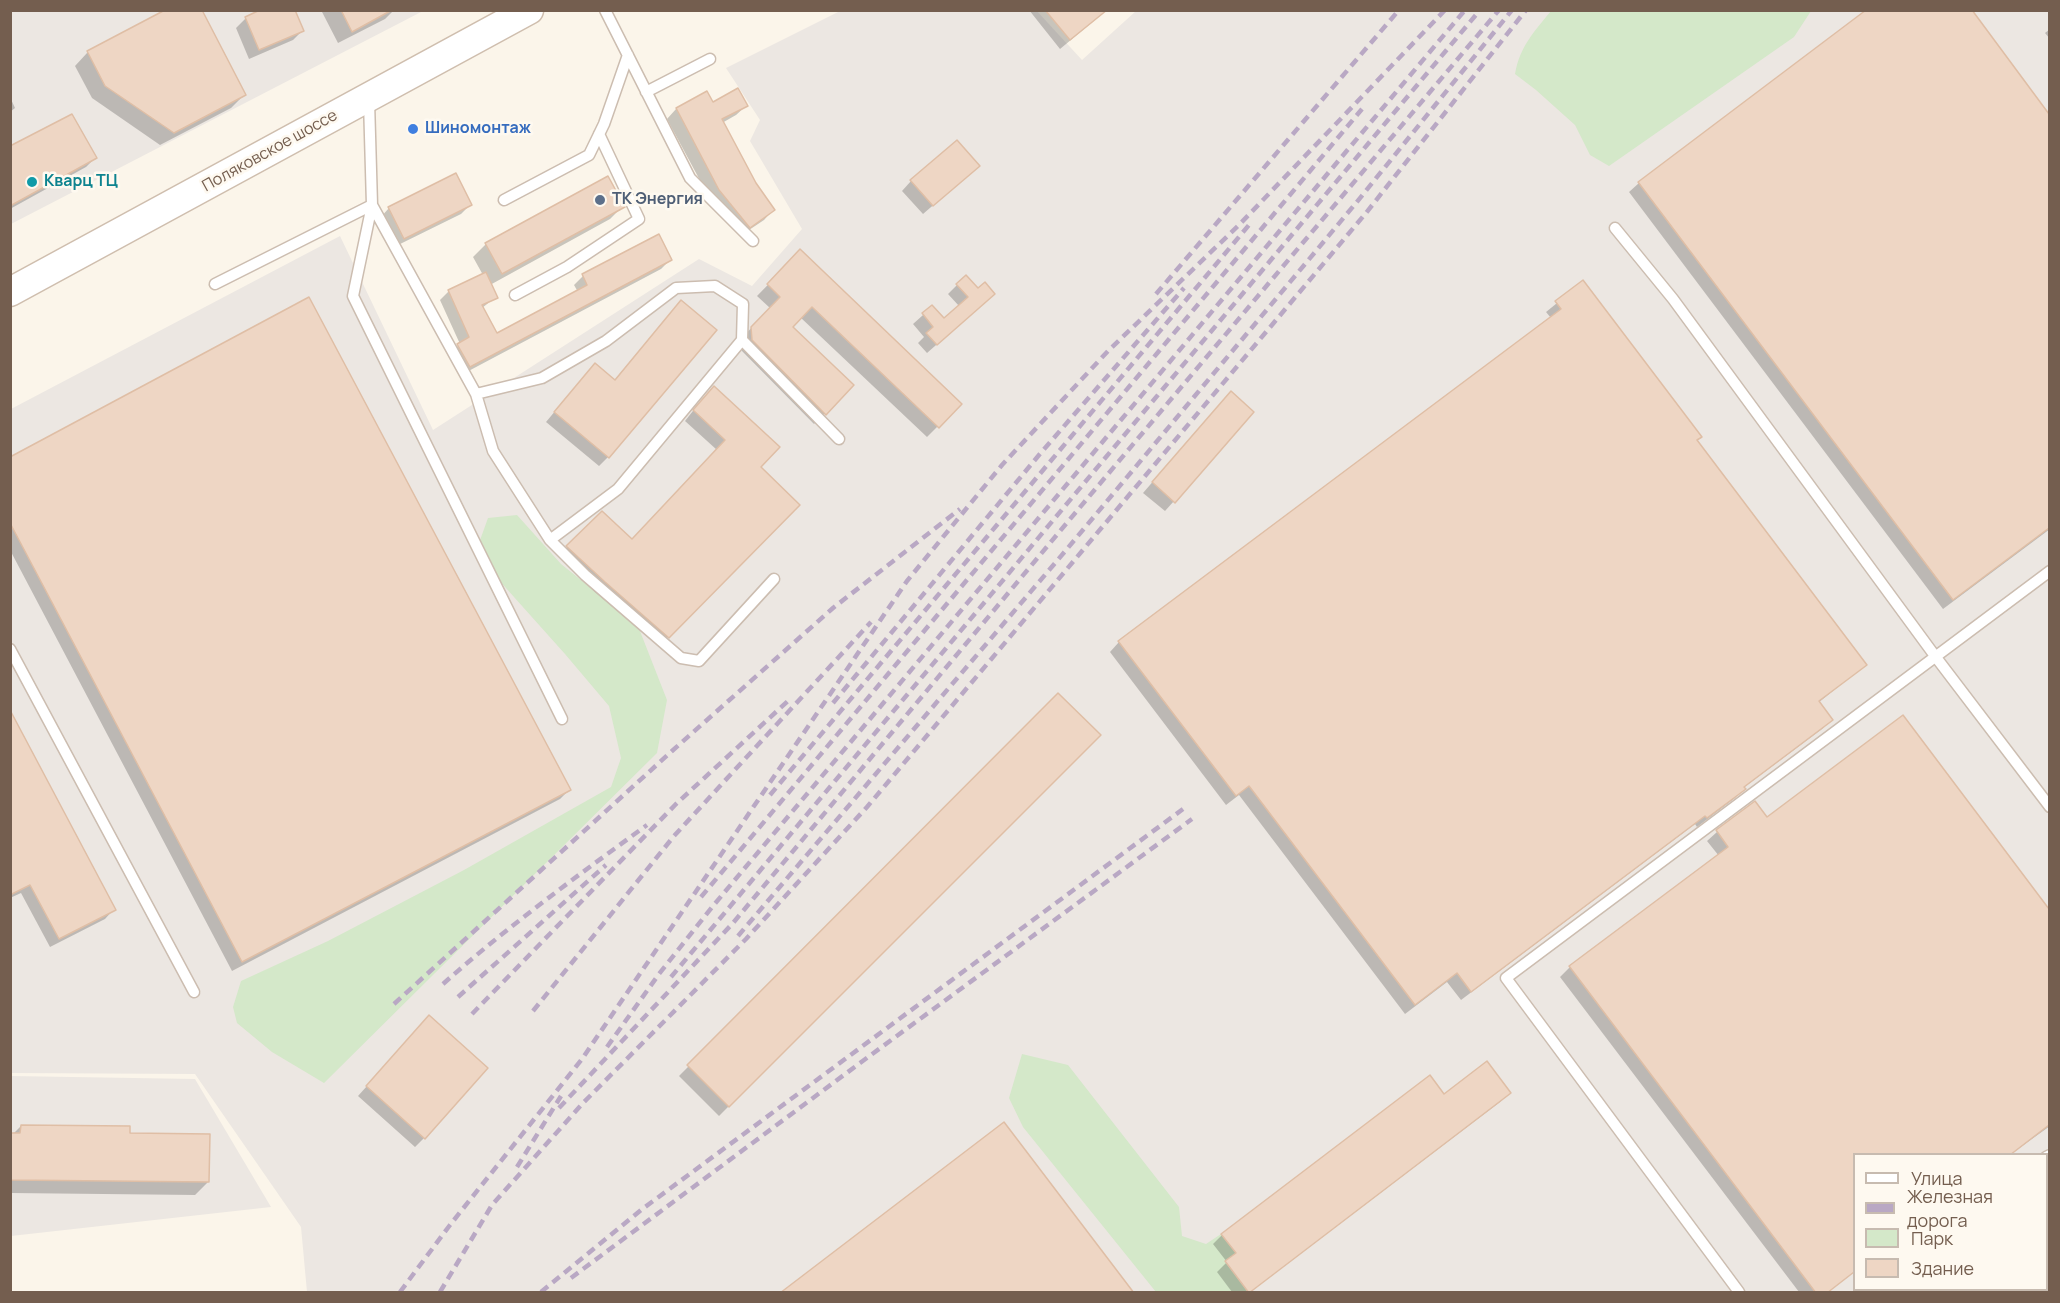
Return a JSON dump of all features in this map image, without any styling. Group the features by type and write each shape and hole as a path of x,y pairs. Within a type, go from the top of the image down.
{"main road":[{"name":"Поляковское шоссе","path":"10,292 530,10"}],"lane":[{"path":"605,10 690,178 753,241"},
{"path":"504,200 589,155 628,55"},
{"path":"646,92 710,59"},
{"path":"369,98 372,206 353,296 562,719"},
{"path":"515,295 567,267 639,219 599,134"},
{"path":"215,284 372,206"},
{"path":"372,206 476,394 493,451 550,540 585,575 681,658 699,661 774,579"},
{"path":"1615,228 1673,299 2049,807"},
{"path":"476,394 542,378 606,341 676,288 715,286 743,304 741,340 618,489 550,540"},
{"path":"741,340 839,440"},
{"path":"1739,1293 1506,978 2049,571"},
{"path":"10,649 194,992"}],"shaded area":[{"path":"11,11 423,11 11,224"},
{"path":"840,11 1037,11 1082,60 1136,11 2049,11 2049,1292 307,1292 301,1227 195,1074 11,1073 11,409 340,236 433,430 699,259 752,286 802,229 750,141 760,120 726,68"},
{"path":"11,1076 195,1079 271,1207 11,1236"}],"green space":[{"path":"1551,11 1811,11 1794,37 1609,166 1590,155 1575,125 1515,74 1524,47"},
{"path":"517,515 561,564 638,626 667,700 657,753 324,1083 272,1052 237,1023 233,1007 241,981 328,941 464,870 611,787 621,758 609,706 497,578 479,543 488,518"},
{"path":"1022,1054 1068,1065 1179,1207 1182,1236 1206,1244 1221,1234 1236,1253 1225,1262 1249,1292 1156,1292 1023,1127 1009,1098"}],"building":[{"path":"165,10 202,10 246,95 174,133 105,86 87,51"},
{"path":"260,10 295,10 304,31 259,50 245,17"},
{"path":"341,10 392,10 352,32"},
{"path":"1045,10 1107,10 1070,40"},
{"path":"1866,10 1972,10 2049,114 2049,528 1953,600 1638,182"},
{"path":"738,88 748,106 722,119 756,183 775,210 750,228 719,190 676,108 707,91 713,102"},
{"name":"Кварц ТЦ","path":"72,114 97,158 10,206 10,146"},
{"path":"957,140 980,166 933,206 910,180"},
{"path":"456,173 472,205 404,239 388,207"},
{"path":"608,176 625,207 502,274 485,243"},
{"path":"659,234 672,260 470,367 457,344 469,337 448,290 486,272 498,298 482,305 497,333 587,285 582,274"},
{"path":"800,249 962,404 939,428 812,307 793,327 854,385 826,415 752,340 751,327 780,297 767,284"},
{"path":"966,275 978,288 985,282 995,294 937,345 926,333 933,327 922,313 932,305 944,318 968,297 956,284"},
{"path":"1583,280 1702,437 1697,440 1867,665 1819,701 1833,720 1744,787 1746,789 1707,818 1705,816 1471,992 1457,973 1415,1005 1249,786 1236,796 1118,641 1561,309 1555,301"},
{"path":"309,297 571,790 242,962 10,523 10,457"},
{"path":"681,300 717,330 609,458 554,412 595,363 615,380"},
{"path":"714,386 780,447 761,467 800,505 669,638 566,546 602,511 632,539 725,440 693,410"},
{"path":"1231,391 1254,412 1175,503 1152,482"},
{"path":"1058,693 1101,735 729,1107 687,1065"},
{"path":"10,710 116,910 59,939 30,885 10,895"},
{"path":"1903,715 2049,909 2049,1125 2013,1153 1853,1153 1853,1273 1827,1293 1816,1293 1569,966 1728,847 1716,830 1755,801 1767,817"},
{"path":"429,1015 488,1068 425,1139 366,1086"},
{"path":"1487,1061 1511,1093 1249,1293 1225,1261 1236,1253 1221,1234 1430,1075 1444,1094"},
{"path":"1004,1122 1134,1293 780,1293"},
{"path":"21,1125 130,1126 130,1133 210,1134 209,1182 10,1180 10,1133 20,1133"}],"railway":[{"path":"1156,294 1399,10"},
{"path":"400,1292 450,1225 582,1059 907,581 1002,465 1108,351 1239,225 1445,10"},
{"path":"607,1047 659,974 713,906 1465,10"},
{"path":"671,977 1480,10"},
{"path":"559,1108 733,923 1499,10"},
{"path":"738,936 1067,549 1356,203 1512,10"},
{"path":"440,1292 492,1205 583,1103 746,939 867,807 1366,213 1526,10"},
{"path":"701,897 1362,109"},
{"path":"770,795 1249,225"},
{"path":"833,703 1039,455 1184,288"},
{"path":"394,1004 833,608 960,509"},
{"path":"533,1011 674,836 871,622"},
{"path":"472,1014 676,804 789,700"},
{"path":"541,1292 641,1210 1183,809"},
{"path":"571,1278 1192,819"},
{"path":"443,984 517,922 647,825"},
{"path":"458,997 606,865"},
{"path":"517,1167 561,1096"}],"place":[{"name":"Шиномонтаж","path":"413,129"},
{"name":"Кварц ТЦ","path":"32,182"},
{"name":"ТК Энергия","path":"600,200"}]}
